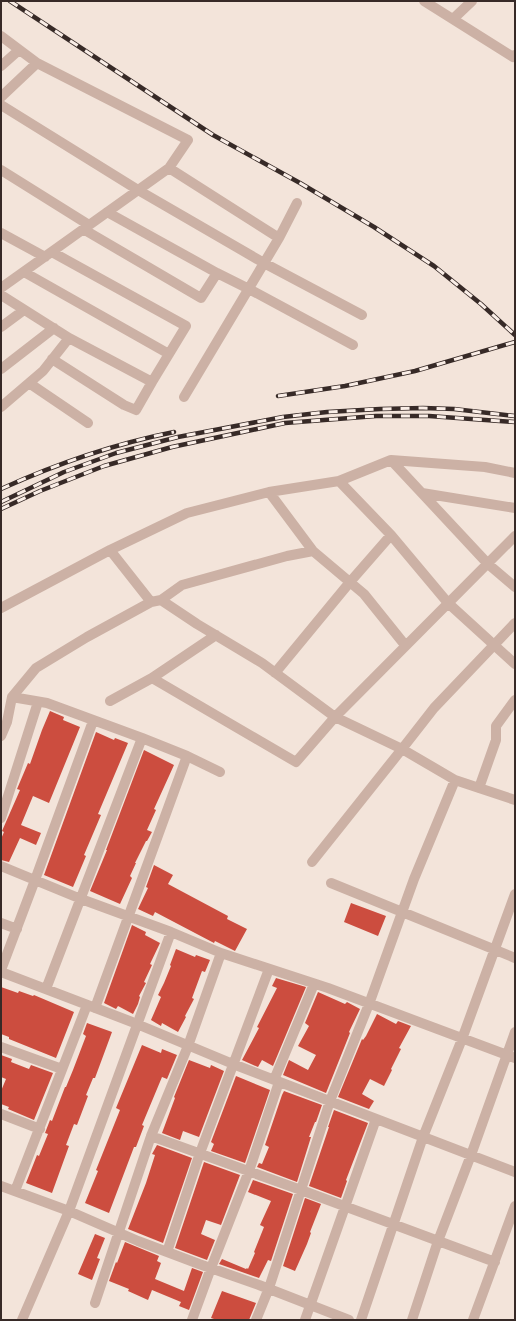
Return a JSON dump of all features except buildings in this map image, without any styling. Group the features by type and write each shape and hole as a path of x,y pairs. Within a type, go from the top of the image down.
{"street":[{"path":"424,1 513,57 515,55"},
{"path":"453,19 472,1"},
{"path":"1,36 37,63 188,140 168,168 1,288"},
{"path":"1,66 19,50"},
{"path":"1,97 37,63"},
{"path":"1,105 138,190 264,263 362,315"},
{"path":"168,168 279,238"},
{"path":"1,170 86,227 201,298 217,273"},
{"path":"184,397 279,238 297,203"},
{"path":"108,212 217,273 353,345"},
{"path":"1,233 48,254 186,326 136,410 124,405 52,359"},
{"path":"24,272 169,354"},
{"path":"1,295 69,338 152,382"},
{"path":"1,327 24,310"},
{"path":"1,369 54,328"},
{"path":"1,408 43,371 69,338"},
{"path":"29,383 88,423"},
{"path":"391,460 488,564 515,587"},
{"path":"1,608 110,550 187,513 269,492 339,481 391,460 485,467 515,473"},
{"path":"339,481 391,535 448,603 515,664"},
{"path":"269,492 313,551 364,594 405,645"},
{"path":"422,493 515,508"},
{"path":"275,673 391,535"},
{"path":"152,678 296,762 334,717 515,536"},
{"path":"110,550 156,601 262,663 334,717 402,750 455,780 515,800"},
{"path":"1,736 7,722 12,697 36,668 87,637 156,601 182,585 287,556 313,551"},
{"path":"312,862 434,708 515,623"},
{"path":"110,701 152,678 216,635"},
{"path":"12,697 46,703 142,738 187,756 220,772"},
{"path":"479,788 496,740 496,726 515,700"},
{"path":"1,817 38,702"},
{"path":"93,721 1,971 233,1064 515,1172"},
{"path":"46,990 142,738"},
{"path":"15,1191 62,1069 91,1007 129,916 187,756"},
{"path":"256,1320 269,1288 330,1101 369,1004 414,879 455,780"},
{"path":"1,866 81,899 171,932 221,953 314,984 511,1057"},
{"path":"331,883 515,958"},
{"path":"361,1320 423,1137 462,1039 515,894"},
{"path":"1,923 16,929"},
{"path":"22,1320 69,1211 171,932"},
{"path":"95,1303 151,1136 188,1046 221,953"},
{"path":"167,1252 200,1153 269,969"},
{"path":"192,1320 249,1171 277,1081 314,984"},
{"path":"412,1320 438,1241 511,1057 515,1032"},
{"path":"1,1047 62,1069"},
{"path":"1,1114 40,1129"},
{"path":"306,1320 310,1304 376,1119"},
{"path":"151,1136 495,1262"},
{"path":"1,1186 69,1211 167,1252 269,1288 349,1320"},
{"path":"473,1320 515,1206"}],"railway":[{"path":"10,1 213,135 300,183 374,227 434,266 481,304 515,335"},
{"path":"278,396 345,386 415,371 515,342"},
{"path":"1,502 64,472 116,453 178,437 283,417 327,412 423,408 454,409 515,416"},
{"path":"1,509 40,491 104,466 172,447 285,423 376,416 429,416 515,422"},
{"path":"1,489 64,463 129,442 174,432"}]}
